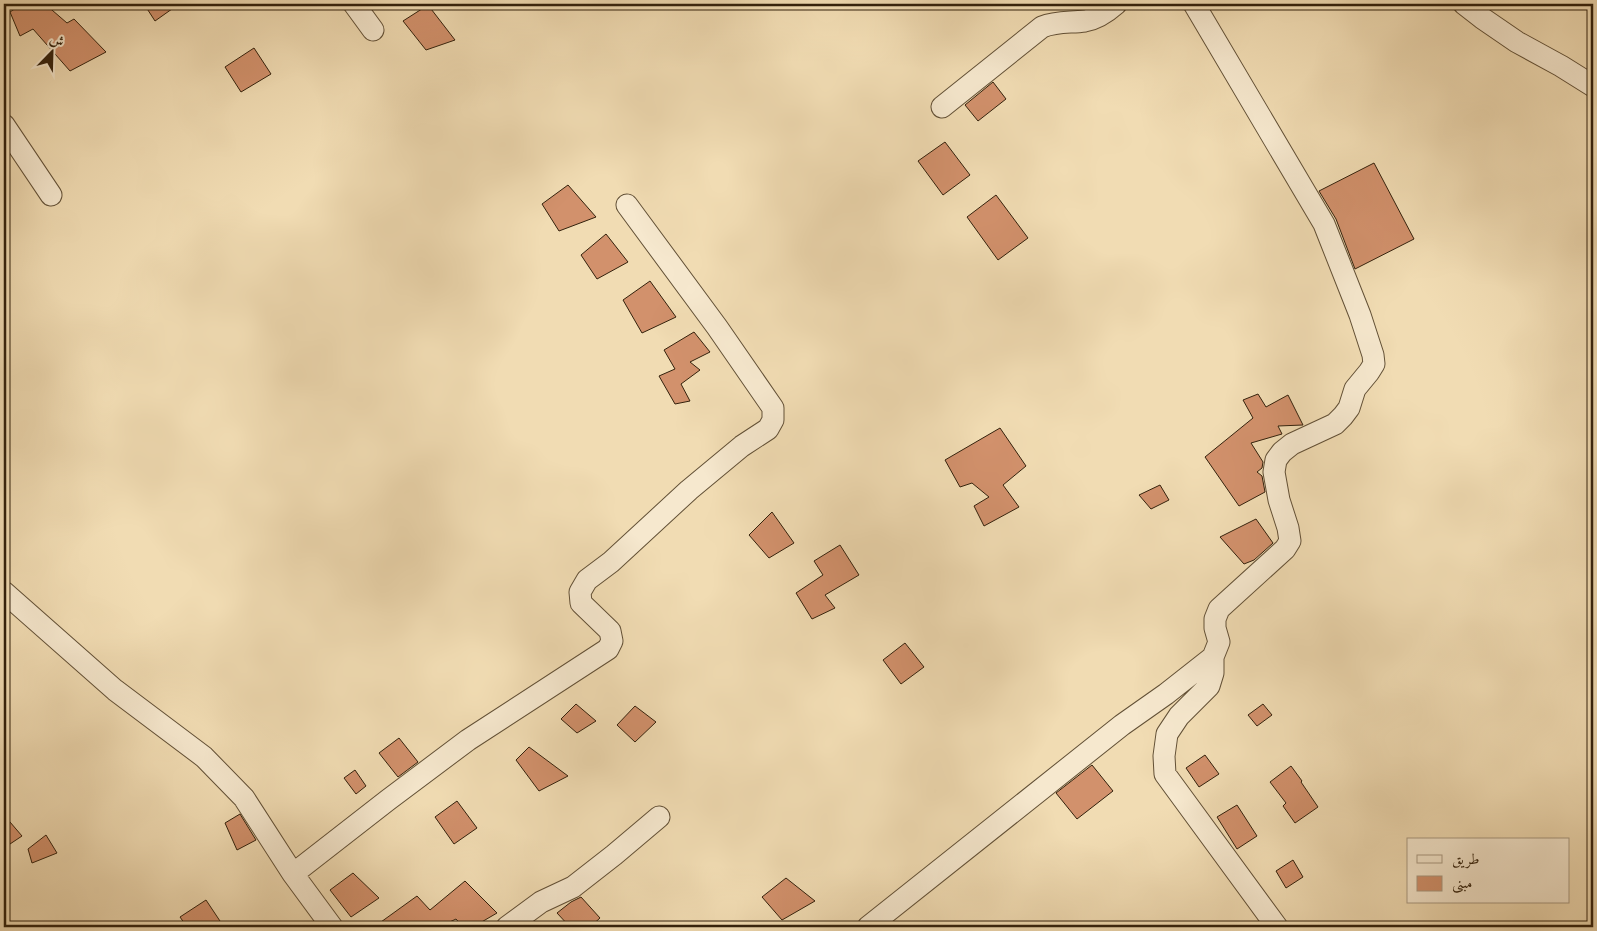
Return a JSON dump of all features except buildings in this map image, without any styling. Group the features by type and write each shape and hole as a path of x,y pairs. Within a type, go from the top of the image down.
{"street":[{"path":"354,4 373,30"},
{"path":"942,108 1042,27 1059,22 1086,21 1098,17 1116,4"},
{"path":"868,927 1114,731 1166,694 1212,657 1219,642 1215,628 1215,619 1219,609 1285,549 1290,542 1274,472 1276,460 1292,444 1335,424 1349,408 1355,389 1374,364 1373,355 1360,316 1324,224 1194,4"},
{"path":"1464,4 1516,42 1593,86"},
{"path":"4,125 51,195"},
{"path":"294,874 468,740 608,649 612,640 610,631 581,603 580,592 587,580 610,562 719,465 742,446 768,429 773,420 773,408 768,400 717,326 627,205"},
{"path":"4,592 115,690 204,757 244,798 294,874 332,927"},
{"path":"1212,657 1213,673 1209,686 1179,716 1167,734 1164,756 1165,774 1277,927"},
{"path":"507,927 541,902 573,887 659,817"}]}
